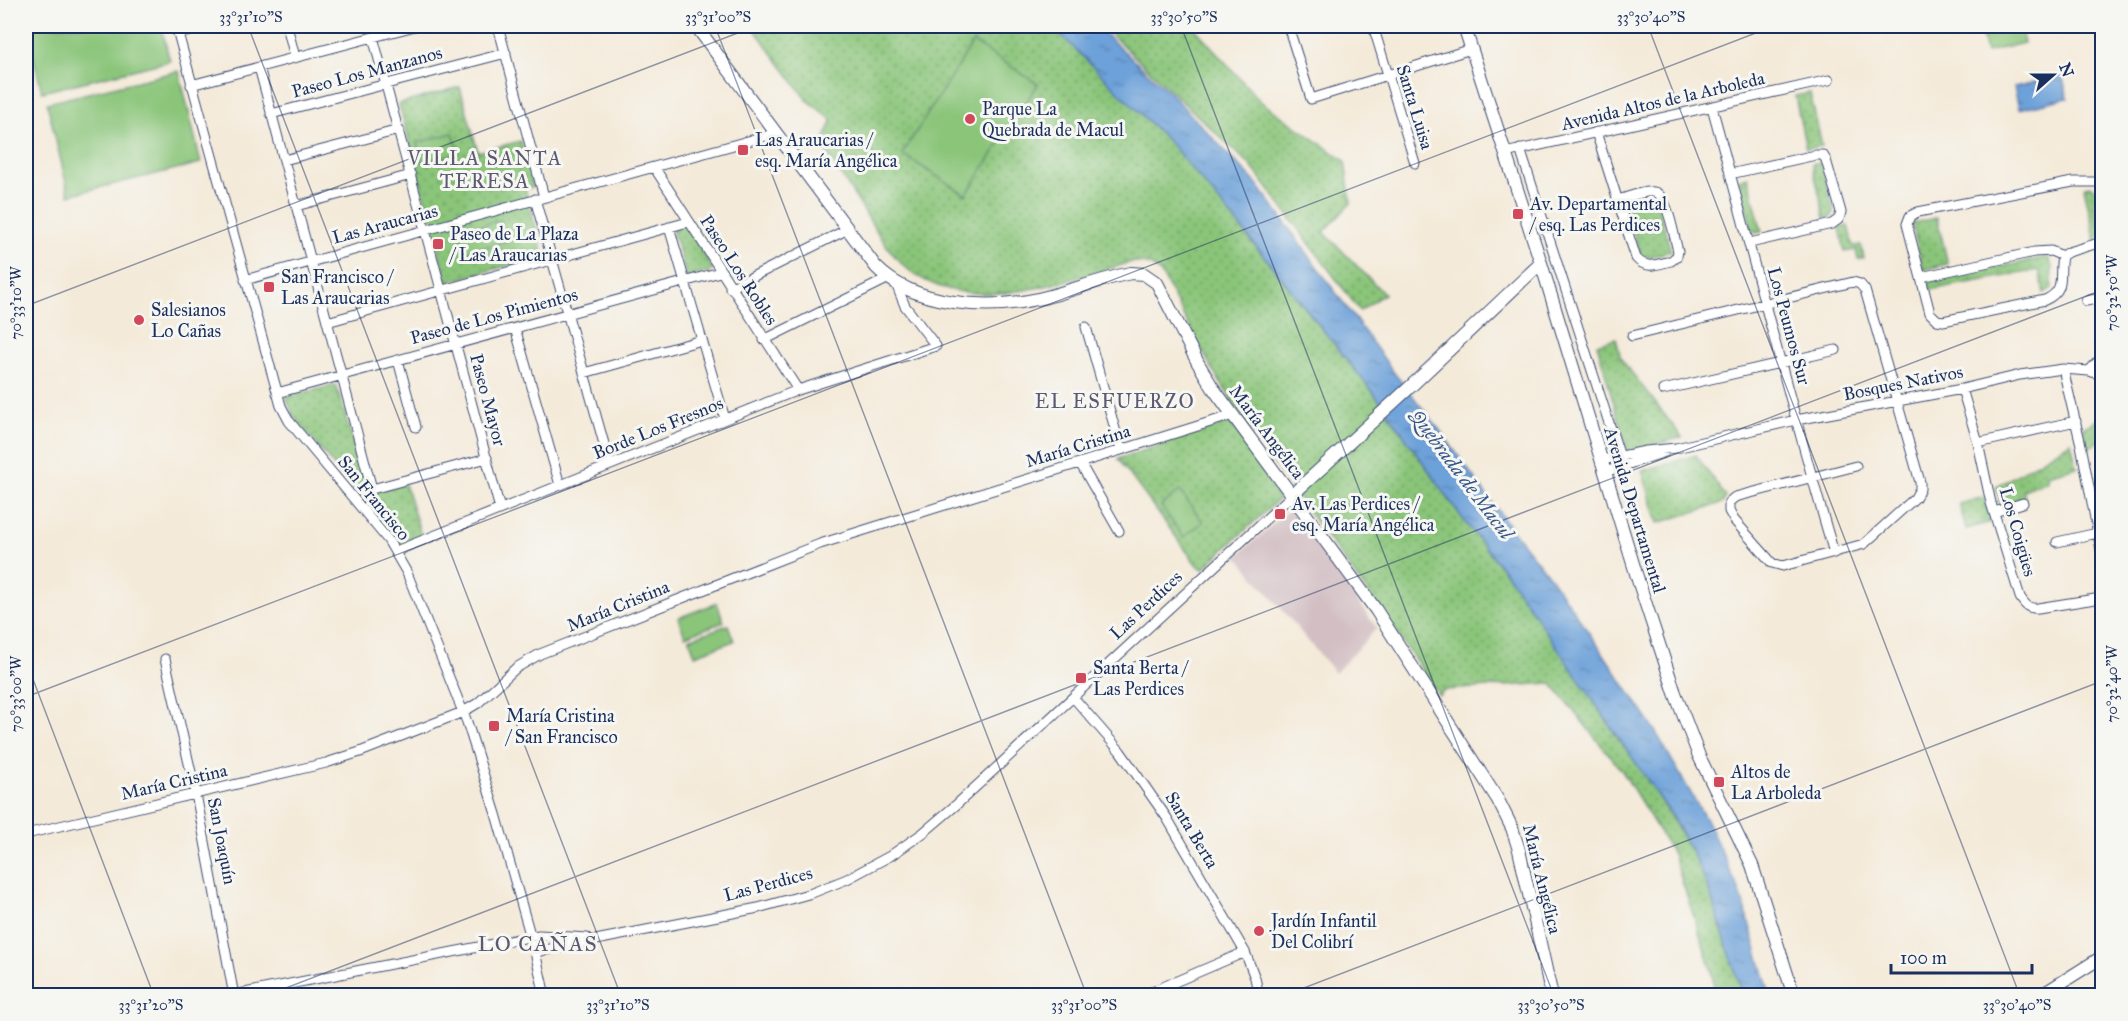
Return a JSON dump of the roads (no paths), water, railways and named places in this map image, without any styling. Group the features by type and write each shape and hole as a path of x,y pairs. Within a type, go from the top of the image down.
{"street":[{"path":"177,30 212,26"},
{"path":"287,26 295,57"},
{"path":"191,85 399,27 415,26"},
{"path":"498,26 552,259 610,465"},
{"path":"696,26 876,267 892,282 764,340"},
{"path":"1288,26 1311,99 1471,49"},
{"name":"Santa Luisa","path":"1373,26 1415,164"},
{"name":"Avenida Departamental","path":"1464,26 1682,715 1703,765 1752,865 1794,996"},
{"name":"San Francisco","path":"177,30 281,406 289,421 396,551 411,582 463,712 496,814 531,937 545,996"},
{"name":"Paseo Mayor","path":"373,36 501,509"},
{"name":"Paseo Los Manzanos","path":"271,114 506,53"},
{"path":"259,67 372,489 487,458"},
{"name":"Avenida Altos de la Arboleda","path":"1505,153 1829,80"},
{"name":"Los Peumos Sur","path":"1712,107 1834,553"},
{"path":"284,160 399,130"},
{"path":"1596,132 1617,200 1636,258 1643,265 1648,266 1671,261 1677,256 1678,251 1664,198 1656,192 1650,192 1617,200"},
{"name":"Las Araucarias","path":"245,280 777,133"},
{"name":"Avenida Departamental","path":"1520,149 1623,466"},
{"path":"1730,174 1816,155 1823,155 1826,160 1841,212 1839,219 1832,224 1750,243"},
{"name":"Paseo Los Robles","path":"654,167 798,390"},
{"path":"296,206 411,175"},
{"path":"2062,256 2061,282 2051,297 1948,321 1937,320 1930,313 1907,225 1913,213 2073,182 2103,182"},
{"path":"327,322 688,222"},
{"path":"669,227 725,419"},
{"path":"730,288 849,229"},
{"path":"2062,256 2068,252 2103,242"},
{"path":"1921,277 2034,252 2051,251 2062,256"},
{"name":"Las Perdices","path":"535,952 774,904 812,893 861,872 905,846 940,819 1409,388 1540,263"},
{"name":"Paseo de Los Pimientos","path":"278,393 720,272"},
{"name":"María Angélica","path":"892,282 919,293 951,300 1004,303 1050,296 1125,274 1144,274 1153,279 1160,288 1201,369 1390,629 1506,814 1519,850 1552,996"},
{"name":"Borde Los Fresnos","path":"396,551 798,390 936,346 905,306 892,282"},
{"path":"1632,336 1853,282 1860,284 1865,290 1898,401 1920,489 1916,498 1864,544 1784,566 1772,563 1734,520 1729,511 1729,502 1735,497 1856,466"},
{"path":"2086,301 2103,298"},
{"path":"1086,327 1120,450"},
{"path":"515,328 560,485"},
{"path":"584,373 702,340"},
{"path":"1663,390 1836,350"},
{"path":"2089,371 2103,357"},
{"path":"398,360 416,427"},
{"path":"2063,369 2103,555"},
{"name":"Bosques Nativos","path":"1604,466 1620,456 1676,448 1796,420 1962,389 2020,375 2063,369 2089,371 2103,375"},
{"name":"Los Coigües","path":"1962,389 1978,443 1994,512 2020,597 2031,609 2038,609 2095,599 2103,595"},
{"name":"María Cristina","path":"26,834 348,756 463,712 478,703 516,668 540,654 820,544 1233,415"},
{"path":"1978,443 2076,421"},
{"name":"Bosques Nativos","path":"1604,466 1623,466 1676,448"},
{"path":"1080,463 1119,531"},
{"path":"1994,512 2023,503"},
{"path":"2057,542 2100,533"},
{"name":"San Joaquín","path":"165,659 196,794 233,995"},
{"name":"Santa Berta","path":"1072,697 1120,751 1154,797 1245,952 1256,978 1260,996"},
{"name":"Las Perdices","path":"233,995 539,934 597,939"},
{"path":"1142,996 1245,952"},
{"path":"2040,996 2103,957"}],"water":[{"name":"Quebrada de Macul","path":"1052,26 1096,26 1169,92 1257,184 1395,374 1550,577 1654,729 1708,823 1740,892 1770,995 1743,995 1710,893 1693,854 1670,813 1508,576 1465,522 1379,400 1172,145"},
{"path":"2062,75 2068,98 2019,109 2014,87"}],"place":[{"name":"Parque La Quebrada de Macul","path":"970,119"},
{"name":"Las Araucarias / esq. María Angélica","path":"743,150"},
{"name":"Av. Departamental / esq. Las Perdices","path":"1518,214"},
{"name":"Paseo de La Plaza / Las Araucarias","path":"438,244"},
{"name":"San Francisco / Las Araucarias","path":"269,287"},
{"name":"Salesianos Lo Cañas","path":"139,320"},
{"name":"Av. Las Perdices / esq. María Angélica","path":"1280,514"},
{"name":"Santa Berta / Las Perdices","path":"1081,678"},
{"name":"María Cristina / San Francisco","path":"494,726"},
{"name":"Altos de La Arboleda","path":"1719,782"},
{"name":"Jardín Infantil Del Colibrí","path":"1259,931"}],"district":[{"name":"VILLA SANTA TERESA","path":"485,170"},
{"name":"EL ESFUERZO","path":"1115,401"},
{"name":"LO CAÑAS","path":"538,944"}]}
